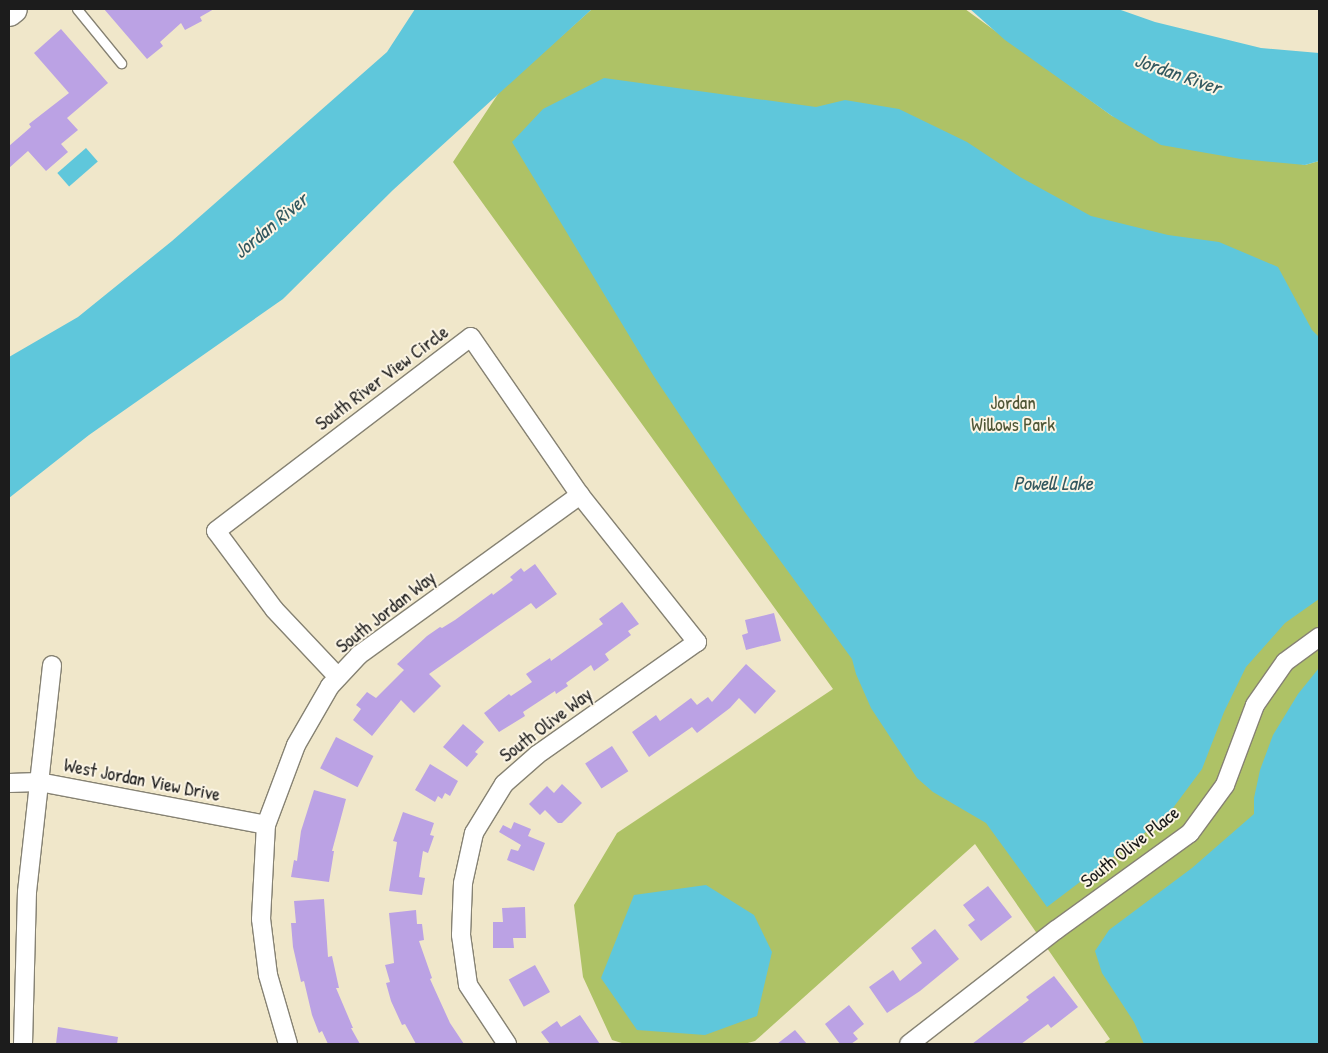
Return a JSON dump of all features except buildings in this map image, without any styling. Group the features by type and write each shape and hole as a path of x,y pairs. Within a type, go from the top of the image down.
{"street":[{"path":"9,13 14,9"},
{"name":"South River View Circle","path":"338,677 274,609 216,531 471,337 580,495 697,642"},
{"name":"South Jordan Way","path":"288,1044 268,975 261,919 266,825 296,745 330,686 359,655 580,495"},
{"name":"South Olive Place","path":"909,1044 1056,930 1190,833 1225,785 1256,705 1285,662 1319,636"},
{"name":"South Olive Way","path":"507,1044 468,985 461,934 463,883 474,833 504,784 537,755 697,642"},
{"path":"23,1044 27,892 52,665"},
{"name":"West Jordan View Drive","path":"9,783 39,782 266,825"}],"lane":[{"path":"77,9 121,63"}],"green space":[{"name":"Jordan Willows Park","path":"592,9 965,9 1112,116 1305,165 1319,161 1319,1044 1103,1044 1110,1039 975,844 755,1041 744,1044 625,1044 612,1040 583,977 574,905 617,833 833,689 453,162 500,91"}],"water":[{"name":"Jordan River","path":"415,9 592,9 393,190 283,299 89,435 9,498 9,357 78,317 172,241 387,52"},
{"name":"Jordan River","path":"970,9 1118,9 1155,22 1261,48 1319,53 1319,161 1305,165 1241,159 1161,145 1112,116 1005,40"},
{"name":"Powell Lake","path":"604,78 816,107 845,100 899,109 967,142 1020,177 1091,216 1168,235 1219,242 1278,267 1312,330 1319,337 1319,599 1285,623 1246,667 1224,712 1202,769 1167,816 1047,907 986,823 933,792 917,778 871,708 856,674 852,659 744,511 653,375 512,142 543,109"},
{"path":"86,148 98,162 69,187 57,173"},
{"path":"1319,668 1319,1044 1144,1044 1134,1022 1102,973 1095,951 1109,930 1192,868 1254,814 1254,798 1260,770 1273,735 1298,694"},
{"path":"706,885 754,915 772,952 757,1016 705,1035 637,1030 601,978 634,895"}]}
